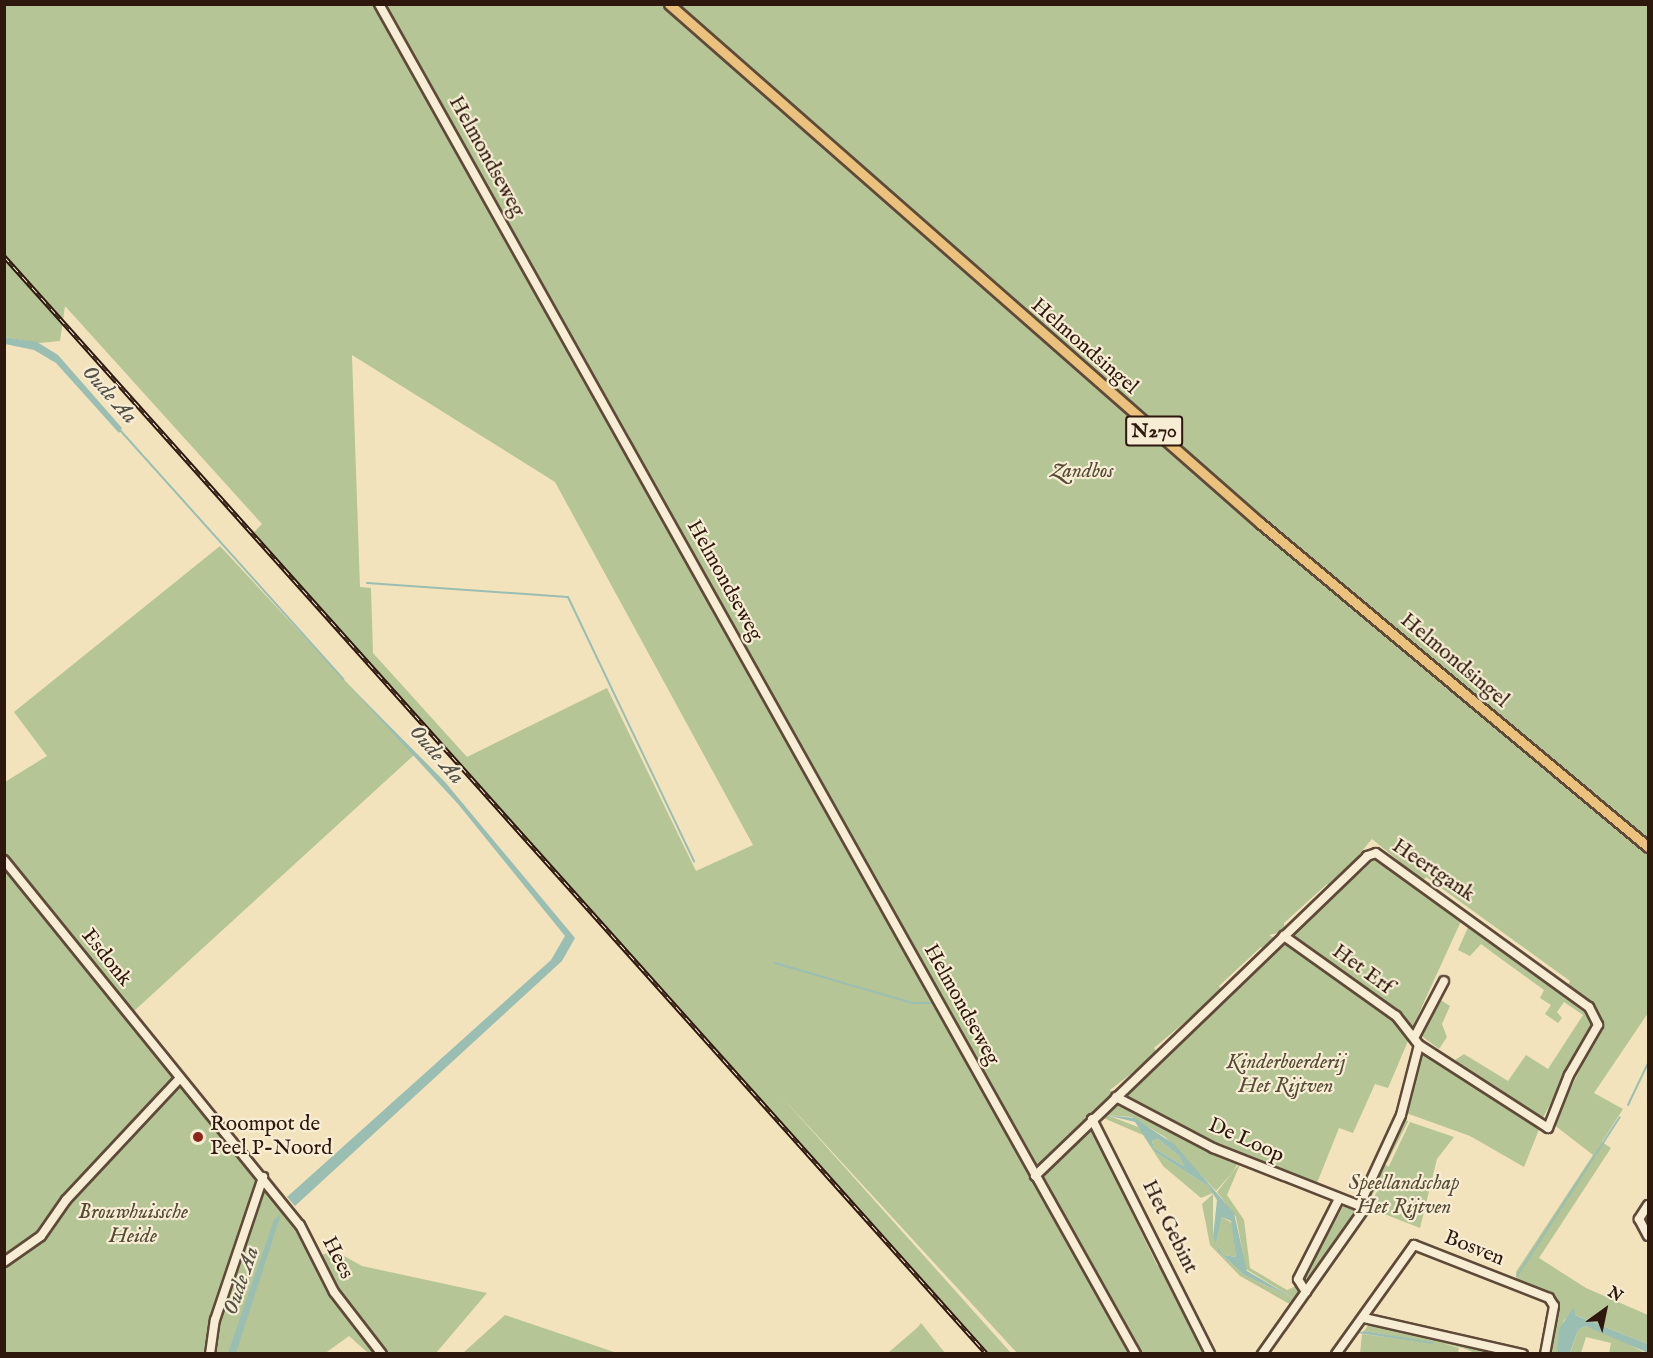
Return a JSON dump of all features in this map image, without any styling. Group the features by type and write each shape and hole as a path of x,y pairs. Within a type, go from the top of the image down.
{"main road":[{"name":"Helmondsingel","path":"669,4 1251,515 1648,847"}],"street":[{"name":"Helmondseweg","path":"379,4 1136,1353"},
{"name":"Heertgank","path":"1116,1097 1367,856 1376,853 1445,900 1596,1015 1598,1025 1569,1075 1548,1128 1419,1045"},
{"name":"Esdonk","path":"4,861 180,1078"},
{"name":"Het Erf","path":"1284,936 1415,1036 1419,1045"},
{"path":"1415,1036 1444,981"},
{"path":"1262,1353 1306,1292 1362,1207 1401,1115 1419,1045"},
{"path":"4,1262 41,1236 66,1200 180,1078"},
{"name":"Hees","path":"180,1078 300,1225 334,1292 382,1353"},
{"path":"1035,1176 1116,1097"},
{"name":"De Loop","path":"1116,1097 1213,1148 1338,1201 1362,1207"},
{"name":"Het Gebint","path":"1092,1119 1210,1353"},
{"path":"210,1353 215,1320 263,1177"},
{"path":"1306,1292 1298,1280 1338,1201"},
{"path":"1648,1205 1639,1219 1648,1236"},
{"name":"Bosven","path":"1336,1353 1364,1318 1414,1245 1549,1298 1554,1306 1545,1353"},
{"path":"1364,1318 1523,1353"}],"green space":[{"name":"Zandbos","path":"4,5 1648,5 1648,1013 1594,1093 1623,1109 1602,1142 1611,1148 1539,1258 1586,1288 1648,1315 1648,1344 1573,1314 1564,1320 1557,1353 1549,1353 1557,1304 1552,1296 1517,1281 1516,1272 1593,1155 1553,1124 1600,1029 1599,1016 1567,987 1570,981 1426,877 1423,881 1372,839 1331,888 1327,884 1284,923 1284,932 1269,935 1276,939 1265,950 1261,947 1219,986 1222,991 1154,1048 1158,1053 1110,1090 1114,1095 1090,1127 1157,1265 1170,1274 1208,1353 1017,1353 780,1095 1011,1353 989,1353 252,534 262,524 65,306 60,341 39,343 5,337","holes":["352,355 555,482 753,845 696,871 607,688 467,757 373,653 371,588 360,587"]},
{"name":"Brouwhuissche Heide","path":"220,546 414,755 134,1011 125,1001 317,1256 335,1251 362,1266 487,1293 436,1353 368,1353 349,1336 324,1354 5,1354 5,782 47,756 14,712"},
{"path":"1377,857 1462,919 1413,1026 1293,935"},
{"path":"1469,925 1590,1017 1593,1026 1541,1121 1455,1060 1464,1054 1508,1081 1526,1055 1548,1069 1583,1015 1564,1002 1557,1012 1562,1018 1558,1023 1545,1014 1551,1005 1540,998 1544,990 1481,944 1470,956 1458,950"},
{"name":"Kinderboerderij Het Rijtven","path":"1285,944 1411,1034 1388,1088 1375,1084 1353,1133 1339,1128 1315,1188 1216,1145 1124,1095"},
{"path":"1436,997 1450,1006 1442,1024 1447,1037 1439,1049 1419,1034"},
{"path":"1423,1050 1540,1127 1524,1167 1470,1136 1406,1113"},
{"path":"1115,1104 1239,1161 1233,1172 1216,1191 1165,1137 1132,1117 1107,1115 1143,1129 1155,1152 1208,1186 1213,1193 1201,1198 1163,1166 1143,1135 1101,1117"},
{"path":"1402,1118 1408,1121 1387,1162 1381,1159"},
{"name":"Speellandschap Het Rijtven","path":"1410,1122 1454,1137 1437,1159 1420,1228 1369,1208"},
{"path":"1158,1139 1179,1156 1184,1166 1154,1148 1152,1141"},
{"path":"1241,1162 1227,1195 1244,1220 1250,1268 1287,1290 1296,1286 1302,1292 1293,1306 1240,1276 1210,1245 1202,1204 1213,1194 1213,1237 1220,1253 1244,1275 1295,1299 1246,1269 1236,1217 1217,1192"},
{"path":"1382,1162 1390,1168 1366,1204 1364,1202"},
{"path":"1344,1205 1361,1212 1305,1289 1300,1286"},
{"path":"1222,1217 1232,1223 1236,1257 1224,1255 1216,1244"},
{"path":"505,1315 617,1353 463,1353"},
{"path":"921,1323 945,1353 888,1353 918,1327"},
{"path":"1369,1324 1502,1353 1475,1353 1463,1348 1441,1343 1459,1348 1458,1353 1360,1354 1362,1334 1434,1343 1364,1331"},
{"path":"1586,1326 1599,1328 1645,1353 1609,1353 1611,1343 1586,1337 1581,1353 1570,1354 1578,1330"}],"water":[{"path":"4,337 37,342 58,355 122,428 119,433 56,363 34,350 5,344"},
{"path":"342,678 445,782 575,938 562,961 295,1206 287,1197 551,960 565,936 458,804"},
{"path":"1106,1115 1135,1118 1175,1145 1234,1213 1247,1271 1295,1299 1244,1275 1219,1252 1213,1237 1217,1200 1208,1186 1155,1152 1135,1122","holes":["1158,1139 1179,1156 1184,1166 1154,1148 1152,1141","1222,1217 1231,1221 1236,1257 1224,1255 1216,1244"]},
{"path":"281,1214 236,1353 228,1353 274,1220"},
{"path":"1574,1307 1575,1315 1648,1344 1648,1353 1586,1326 1578,1330 1570,1353 1557,1353 1559,1329"},
{"path":"1364,1331 1433,1342 1434,1344 1358,1333"}],"waterway":[{"name":"Oude Aa","path":"119,429 343,679"},
{"path":"367,583 568,597 694,861"},
{"path":"775,963 913,1003 933,1003"},
{"path":"1628,1105 1648,1063"},
{"path":"1517,1276 1620,1117"}],"railway":[{"path":"4,256 987,1354"}],"place":[{"name":"Roompot de Peel P-Noord","path":"198,1137"}]}
